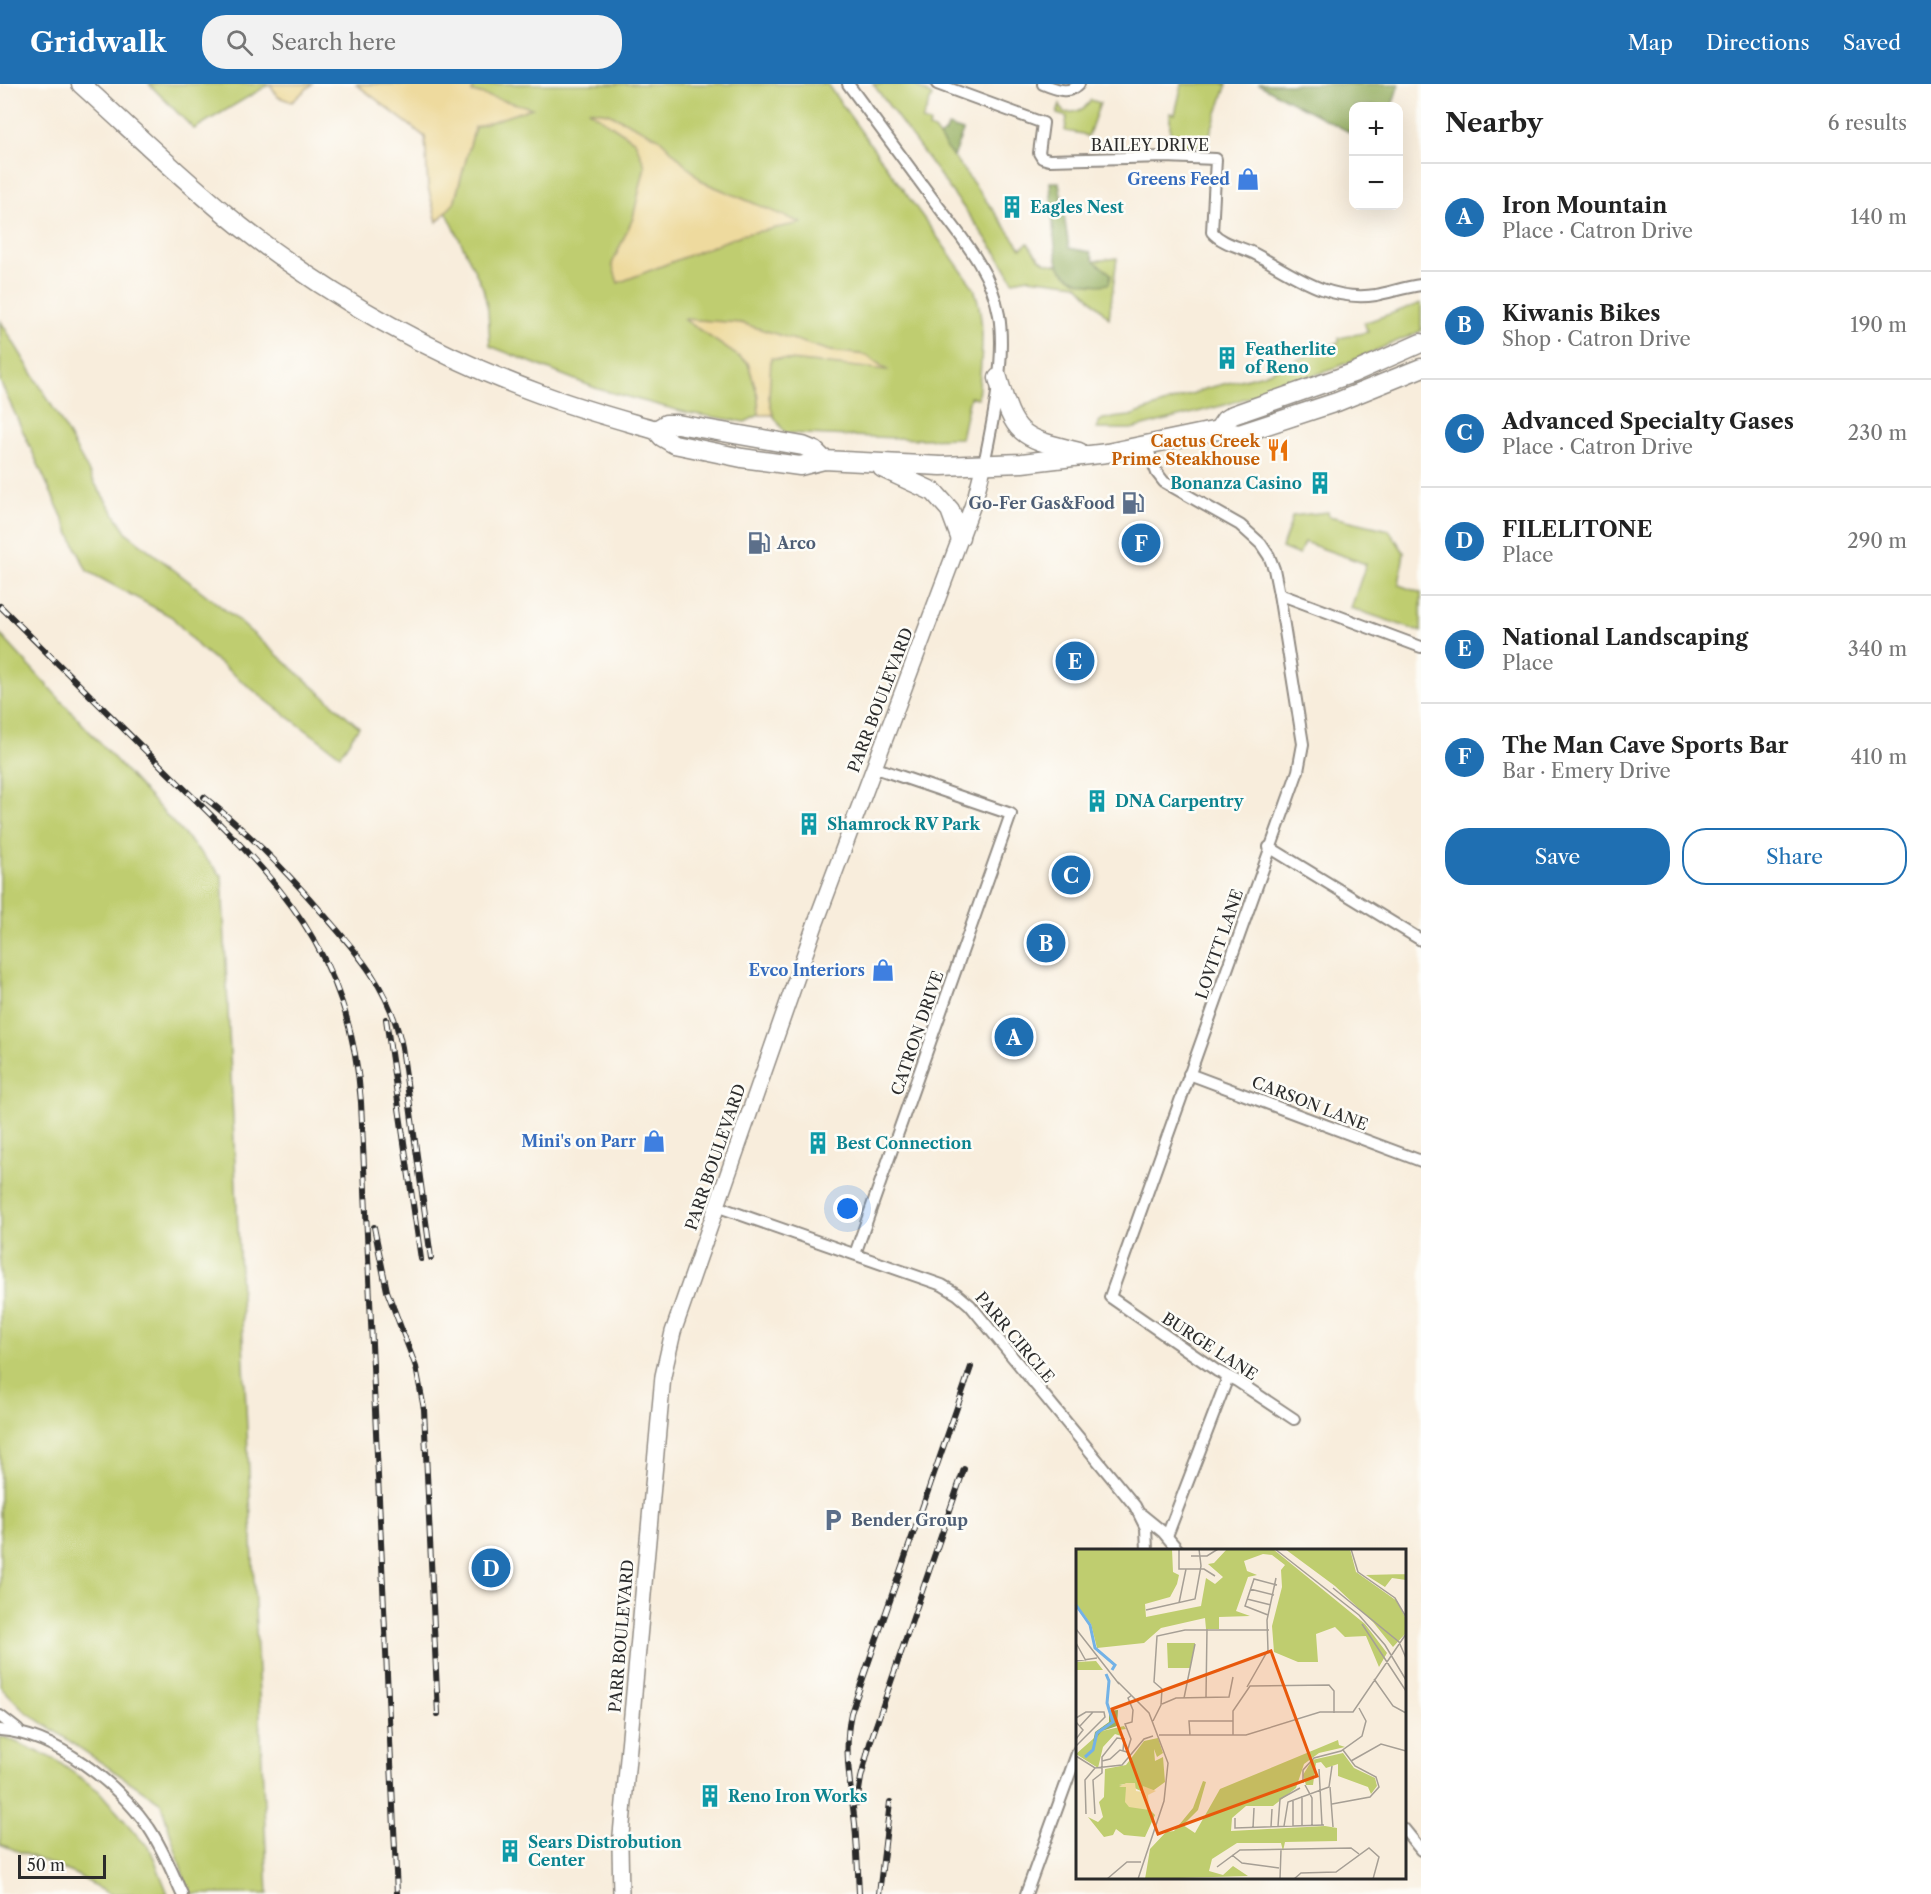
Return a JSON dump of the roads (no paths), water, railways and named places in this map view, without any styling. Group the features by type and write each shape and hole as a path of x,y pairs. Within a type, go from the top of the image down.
{"main road":[{"path":"81,84 239,225 335,293 428,346 505,381 587,410 656,430 666,424 677,424 803,446 824,460 941,466 1022,463 1089,455 1218,430 1239,434 1337,402 1421,368"},
{"path":"1218,430 1225,420 1233,415 1333,381 1421,343"},
{"path":"998,378 1007,409 1021,431 1040,442 1089,455"},
{"path":"869,463 934,492 950,510 960,537"},
{"name":"PARR BOULEVARD","path":"621,1894 620,1846 663,1376 673,1332 873,767 975,499 984,464"}],"street":[{"path":"848,84 976,258 995,296 1001,336 997,400 984,464"},
{"name":"BAILEY DRIVE","path":"937,84 1043,123 1039,153 1042,158 1049,160 1216,159 1212,232 1217,238 1332,294 1374,295 1421,285"},
{"path":"1043,84 1068,91 1079,84"},
{"name":"LOVITT LANE","path":"1110,1298 1298,771 1303,744 1274,569 1261,544 1240,525 1164,482 1157,473 1146,445"},
{"path":"1279,594 1421,647"},
{"name":"CATRON DRIVE","path":"855,1254 1011,814 873,767"},
{"path":"1269,847 1421,940"},
{"name":"CARSON LANE","path":"1189,1074 1421,1161"},
{"name":"PARR CIRCLE","path":"717,1206 942,1285 957,1294 970,1305 1141,1515 1146,1528 1146,1549"},
{"name":"BURGE LANE","path":"1110,1298 1217,1371 1294,1419"},
{"path":"1167,1536 1228,1377"},
{"path":"1141,1515 1167,1536 1177,1549"},
{"path":"0,1716 21,1732"},
{"path":"0,1730 21,1732 39,1739 84,1764 105,1781 129,1803 149,1828 182,1894"},
{"path":"1026,1894 1076,1754"},
{"path":"1406,1831 1421,1850"}],"railway":[{"path":"0,606 200,804 269,876 297,913 321,953 340,996 353,1046 361,1102 397,1894"},
{"path":"204,797 264,850 332,924 370,972 389,1007 402,1047 431,1258"},
{"path":"386,1019 421,1259"},
{"path":"374,1227 387,1291 416,1367 424,1409 438,1714"},
{"path":"859,1894 848,1755 851,1713 971,1367"},
{"path":"857,1803 870,1743 964,1469"},
{"path":"879,1894 890,1802"}],"place":[{"name":"Greens Feed","path":"1248,179"},
{"name":"Eagles Nest","path":"1012,207"},
{"name":"Featherlite of Reno","path":"1227,358"},
{"name":"Cactus Creek Prime Steakhouse","path":"1278,450"},
{"name":"Bonanza Casino","path":"1320,483"},
{"name":"Go-Fer Gas&Food","path":"1133,503"},
{"name":"Arco","path":"759,543"},
{"name":"The Man Cave Sports Bar","path":"1141,543"},
{"name":"National Landscaping","path":"1075,661"},
{"name":"DNA Carpentry","path":"1097,801"},
{"name":"Shamrock RV Park","path":"809,824"},
{"name":"Advanced Specialty Gases","path":"1071,875"},
{"name":"Kiwanis Bikes","path":"1046,943"},
{"name":"Evco Interiors","path":"883,970"},
{"name":"Iron Mountain","path":"1014,1037"},
{"name":"Mini's on Parr","path":"654,1141"},
{"name":"Best Connection","path":"818,1143"},
{"name":"Bender Group","path":"833,1520"},
{"name":"FILELITONE","path":"491,1568"},
{"name":"Reno Iron Works","path":"710,1796"},
{"name":"Sears Distrobution Center","path":"510,1851"}]}
